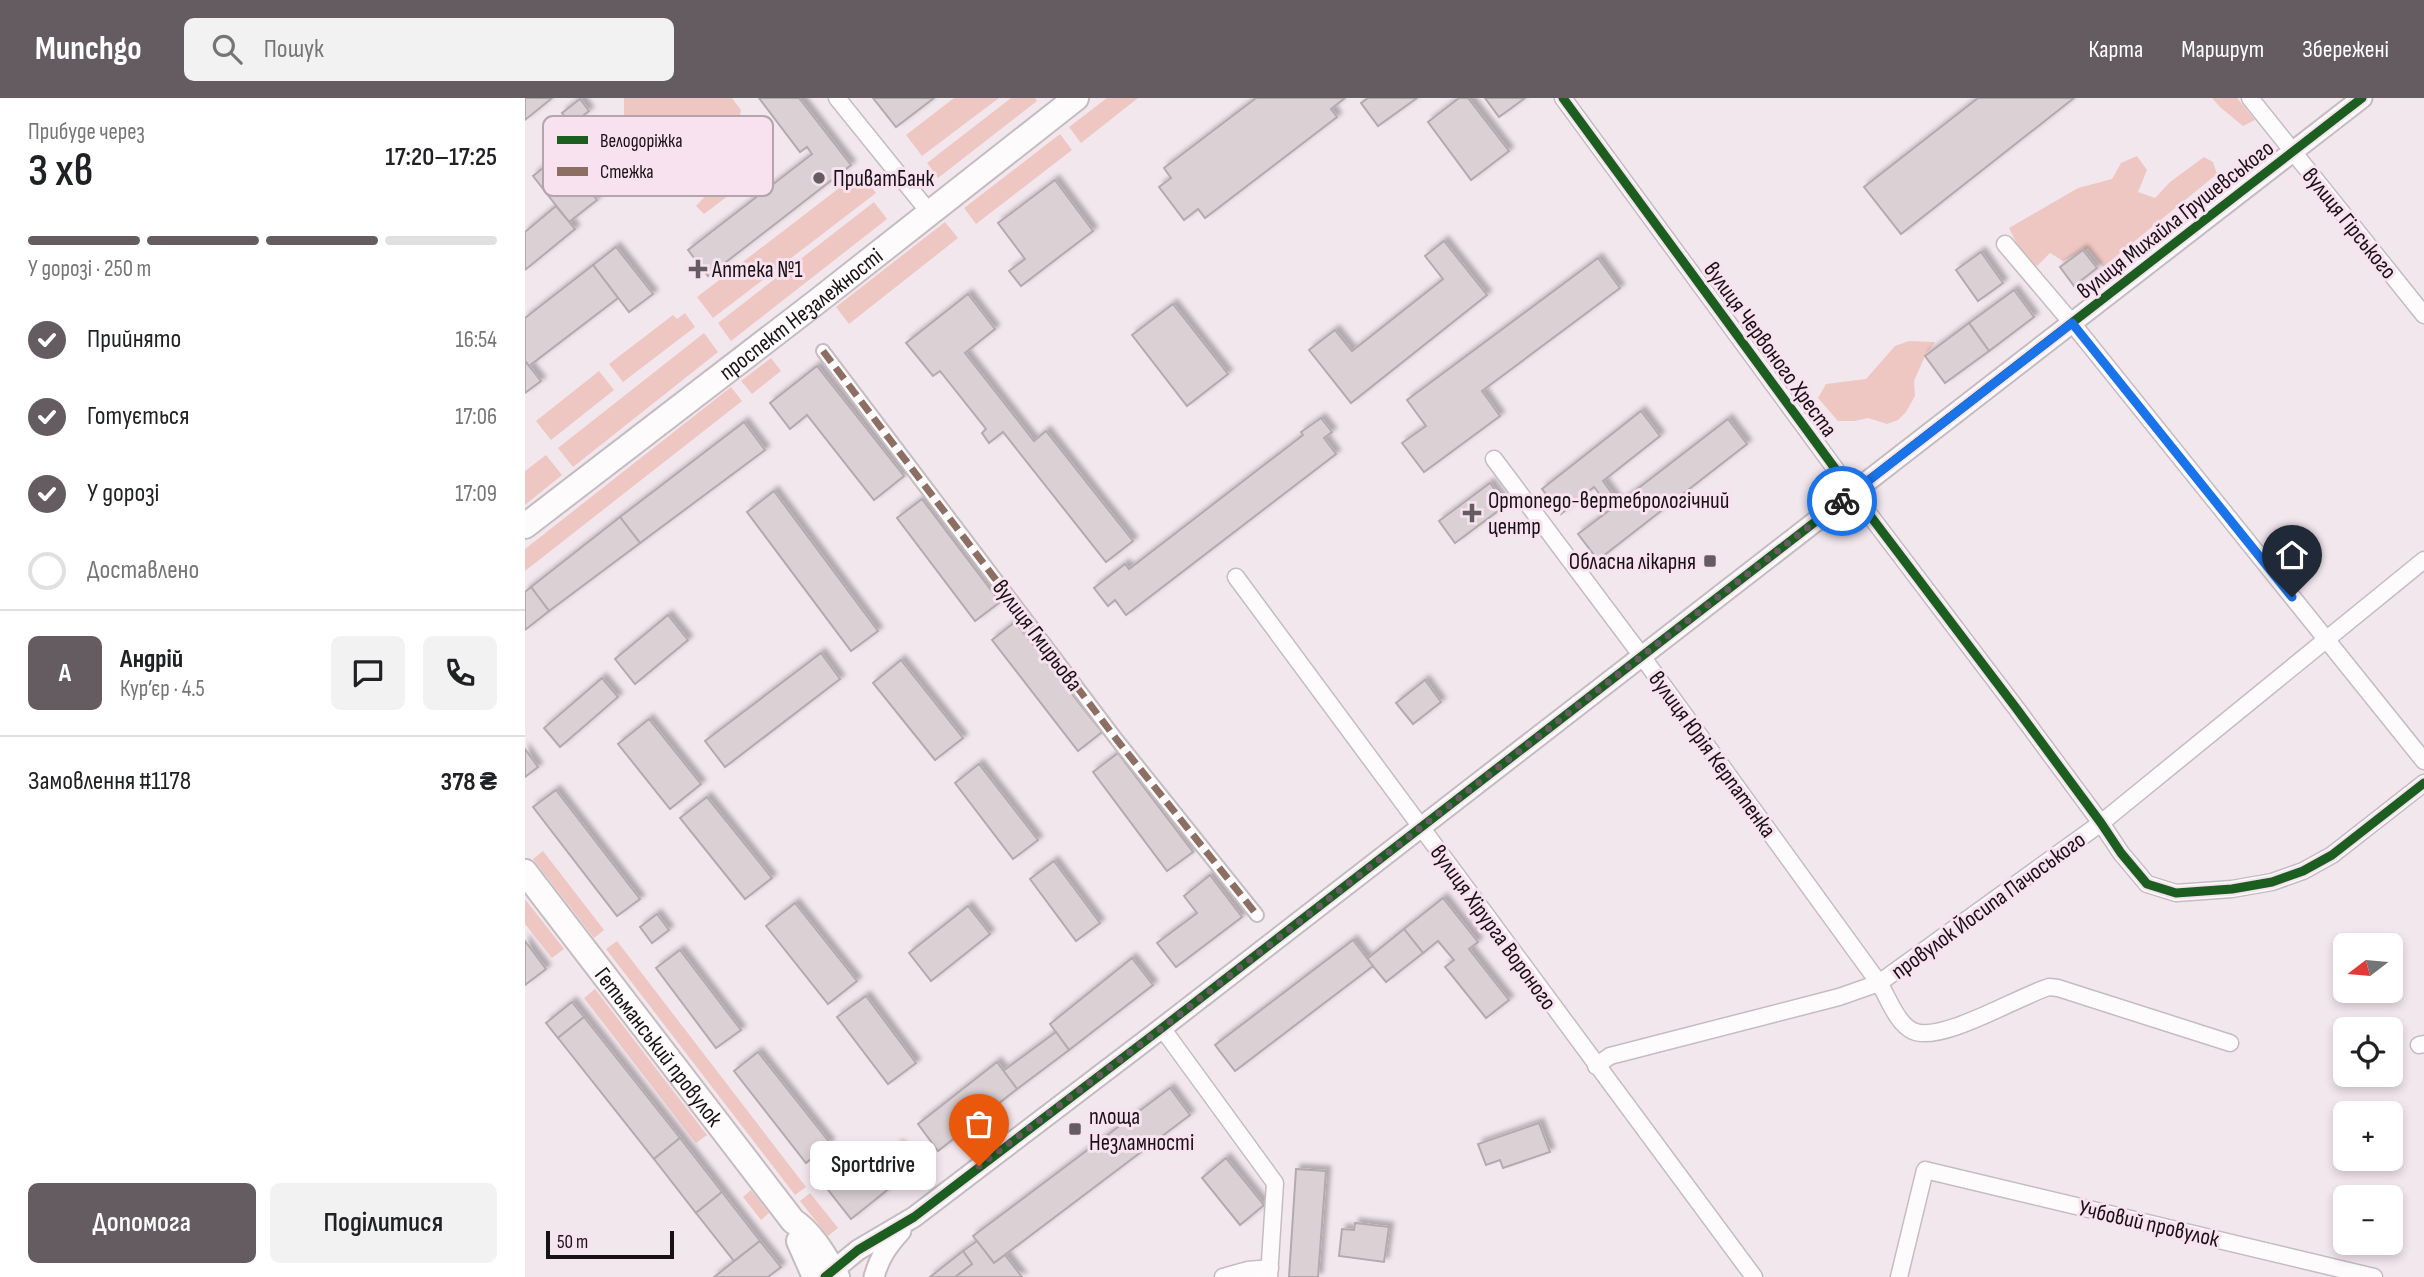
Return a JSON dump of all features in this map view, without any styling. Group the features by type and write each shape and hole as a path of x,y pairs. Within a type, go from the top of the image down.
{"main road":[{"name":"проспект Незалежності","path":"525,526 1076,98"},
{"name":"Гетьманський провулок","path":"525,872 793,1221 821,1268"}],"street":[{"path":"837,98 929,212"},
{"name":"вулиця Червоного Хреста","path":"1563,98 1853,493 2136,873 2147,884 2176,893 2232,889 2272,882 2303,871 2322,861 2424,783"},
{"name":"вулиця Гірського","path":"2250,98 2424,315"},
{"name":"вулиця Михайла Грушевського","path":"886,1240 2362,98"},
{"path":"2005,244 2072,323 2424,761"},
{"name":"вулиця Гмирьова","path":"823,351 1117,740 1257,915"},
{"name":"вулиця Юрія Керпатенка","path":"1494,459 1641,655 1879,983 1902,1021 1912,1031 1935,1034 2049,988 2059,988 2230,1043"},
{"name":"провулок Йосипа Пачоського","path":"1596,1066 1610,1056 1839,997 1879,983 2101,823 2424,560"},
{"name":"вулиця Хірурга Вороного","path":"1236,577 1754,1277"},
{"path":"1162,1028 1275,1183 1269,1273 1248,1270 1223,1277"},
{"name":"Учбовий провулок","path":"1899,1277 1925,1170 2374,1277"},
{"path":"821,1268 886,1240"},
{"path":"821,1268 886,1240"},
{"path":"874,1277 886,1240"},
{"path":"821,1268 838,1252 858,1250"}],"shaded area":[{"path":"624,98 732,98 741,110 740,116 624,114"},
{"path":"954,98 999,98 922,156 906,135"},
{"path":"1011,98 1035,98 1037,101 938,178 927,163"},
{"path":"1107,98 1138,98 1081,143 1069,127"},
{"path":"2212,98 2237,98 2255,120 2243,126"},
{"path":"1060,134 1072,150 976,224 964,208"},
{"path":"2137,156 2147,170 2138,192 2155,198 2170,182 2204,157 2213,162 2217,174 2103,267 2088,248 2063,261 2050,253 2037,266 2026,262 2009,228 2078,188 2112,179 2121,163"},
{"path":"860,172 876,193 713,318 697,297"},
{"path":"705,196 728,196 704,214 696,206"},
{"path":"874,202 887,219 731,341 718,323"},
{"path":"945,222 958,238 849,324 836,307"},
{"path":"685,313 695,327 623,382 609,364 673,315 677,319"},
{"path":"704,333 718,352 573,467 558,448"},
{"path":"1909,341 1935,342 1925,356 1914,381 1915,396 1898,420 1887,424 1868,418 1838,421 1818,398 1826,384 1866,379 1895,346"},
{"path":"771,358 781,371 752,394 741,381"},
{"path":"599,371 614,390 551,440 536,421"},
{"path":"731,387 742,401 525,571 525,549"},
{"path":"546,455 562,475 525,505 525,471"},
{"path":"543,851 604,930 594,938 533,859"},
{"path":"525,899 564,949 552,958 525,924"},
{"path":"617,941 806,1187 795,1195 606,949"},
{"path":"595,989 707,1135 696,1143 584,998"},
{"path":"751,1190 769,1213 761,1220 743,1197"},
{"path":"810,1193 838,1228 828,1236 800,1201"}],"building":[{"path":"525,98 552,98 525,120"},
{"path":"759,98 799,98 851,165 708,276 688,250 758,196 773,196 773,184 812,154 807,147 800,152"},
{"path":"873,98 934,98 896,127"},
{"path":"1256,98 1345,98 1331,109 1337,117 1205,218 1198,209 1184,220 1159,187 1171,178 1164,168"},
{"path":"1368,98 1417,98 1378,126 1361,103"},
{"path":"1459,98 1468,98 1509,151 1471,180 1428,122"},
{"path":"1485,98 1525,98 1499,117"},
{"path":"1978,98 2074,98 1901,234 1864,187"},
{"path":"580,99 589,111 583,116 564,116 562,113"},
{"path":"543,168 543,189 533,176"},
{"path":"1055,180 1093,231 1021,286 1009,271 1025,259 998,223"},
{"path":"549,196 594,196 597,200 569,222"},
{"path":"556,206 575,229 525,270 525,232"},
{"path":"1444,241 1487,295 1351,403 1309,350 1335,330 1352,351 1443,279 1425,256"},
{"path":"616,247 653,294 629,312 593,265"},
{"path":"2083,250 2097,268 2074,286 2060,267"},
{"path":"1981,252 2003,283 1978,301 1956,270"},
{"path":"1598,258 1620,288 1482,391 1500,416 1424,472 1402,443 1426,426 1407,400"},
{"path":"593,265 618,298 529,366 525,361 525,318"},
{"path":"2014,290 2034,317 1989,351 1969,323"},
{"path":"968,294 995,329 965,353 1034,441 1046,431 1133,541 1106,562 1003,432 989,443 982,433 986,429 940,371 933,376 906,343"},
{"path":"1173,304 1228,374 1187,406 1132,335"},
{"path":"1969,323 1989,351 1945,383 1925,356"},
{"path":"525,361 541,381 525,393"},
{"path":"817,366 904,476 874,500 807,415 790,429 770,403"},
{"path":"1641,411 1660,436 1603,481 1619,503 1728,419 1747,444 1598,560 1578,534 1611,509 1594,487 1561,514 1542,489"},
{"path":"1321,418 1332,432 1324,438 1336,454 1126,615 1115,600 1108,606 1094,588 1125,564 1129,569 1303,435 1301,432"},
{"path":"744,422 765,450 640,543 620,517"},
{"name":"Ортопедо-вертебрологічний центр","path":"1490,483 1506,505 1455,543 1439,521"},
{"path":"774,491 878,631 851,651 747,512"},
{"path":"922,499 1000,602 975,621 897,518"},
{"path":"620,517 640,543 549,611 531,587"},
{"path":"531,587 549,611 525,630 525,592"},
{"path":"668,615 688,640 635,684 615,659"},
{"path":"1015,622 1102,732 1078,751 992,640"},
{"path":"821,653 840,679 725,767 705,741"},
{"path":"901,660 963,738 935,760 873,683"},
{"path":"602,678 618,697 560,747 544,728"},
{"path":"1425,680 1441,702 1413,724 1396,703"},
{"path":"649,719 701,784 670,809 618,744"},
{"path":"525,749 538,767 525,777"},
{"path":"1118,753 1193,852 1167,871 1093,772"},
{"path":"979,764 1038,840 1013,859 955,783"},
{"path":"556,790 640,899 617,916 533,807"},
{"path":"707,797 772,878 745,899 680,818"},
{"path":"1054,861 1100,923 1076,941 1030,879"},
{"path":"1210,875 1242,917 1176,967 1157,943 1197,913 1184,896"},
{"path":"1443,898 1478,942 1469,949 1509,1000 1486,1018 1445,967 1454,960 1438,941 1423,953 1404,929"},
{"path":"795,903 857,981 828,1004 766,926"},
{"path":"968,906 990,934 931,981 909,953"},
{"path":"657,914 669,930 652,943 640,927"},
{"path":"1404,929 1423,953 1386,982 1367,959"},
{"path":"1353,940 1373,966 1235,1071 1215,1045"},
{"path":"525,941 546,969 525,985"},
{"path":"680,950 741,1030 716,1048 656,968"},
{"path":"1132,958 1153,985 1069,1050 1050,1024"},
{"path":"866,996 916,1063 888,1084 837,1017"},
{"path":"572,1002 584,1017 558,1038 546,1023"},
{"path":"584,1017 680,1138 654,1159 558,1038"},
{"path":"1056,1032 1069,1050 1017,1089 1003,1071"},
{"path":"758,1052 830,1143 806,1163 734,1071"},
{"path":"997,1062 1017,1089 938,1151 918,1124"},
{"path":"1170,1088 1190,1115 994,1263 973,1236"},
{"path":"1539,1123 1550,1152 1503,1168 1500,1160 1486,1165 1478,1144"},
{"path":"680,1138 722,1192 696,1213 654,1159"},
{"path":"899,1145 916,1167 851,1219 821,1181 846,1162 858,1177"},
{"path":"1226,1158 1264,1205 1240,1225 1202,1178"},
{"path":"1296,1169 1326,1171 1318,1277 1289,1277"},
{"path":"722,1192 760,1241 734,1261 696,1213"},
{"path":"1355,1223 1389,1227 1384,1262 1339,1256 1342,1229 1354,1230"},
{"path":"760,1241 781,1267 768,1277 714,1277"},
{"path":"977,1241 994,1263 1005,1255 1022,1277 955,1277 972,1264 963,1251"},
{"path":"963,1251 972,1264 955,1277 930,1277"}],"marked path":[{"path":"823,351 1117,740 1257,915"}],"cycle path":[{"path":"1563,98 1853,493 2016,708 2121,853 2147,884 2176,893 2232,889 2272,882 2303,871 2332,855 2424,783"},
{"path":"825,1277 858,1250 914,1217 1162,1028 2362,98"}],"way so far":[{"path":"979,1166 1162,1028 1842,501"}],"place":[{"name":"ПриватБанк","path":"819,178"},
{"name":"Аптека №1","path":"698,269"},
{"name":"Ортопедо-вертебрологічний центр","path":"1472,513"},
{"name":"Обласна лікарня","path":"1710,561"},
{"name":"площа Незламності","path":"1075,1129"},
{"name":"Sportdrive","path":"979,1166"}],"route":[{"path":"1842,501 2072,323 2292,597"}]}
